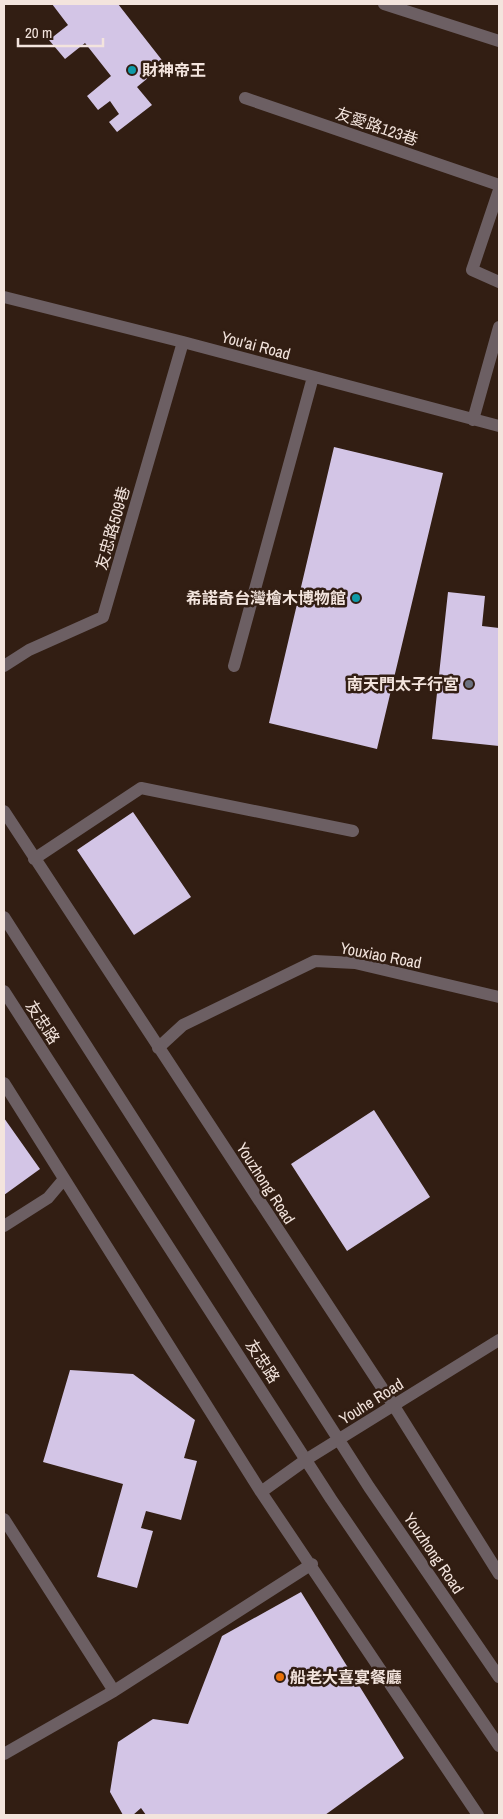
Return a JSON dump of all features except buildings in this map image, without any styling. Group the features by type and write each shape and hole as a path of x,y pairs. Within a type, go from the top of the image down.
{"street":[{"path":"384,4 499,41"},
{"name":"友愛路123巷","path":"244,98 499,185"},
{"path":"499,190 472,270 499,282"},
{"name":"You'ai Road","path":"4,297 183,342 499,426"},
{"path":"473,420 499,327"},
{"name":"友忠路509巷","path":"4,666 29,650 103,617 183,342"},
{"path":"234,666 313,377"},
{"path":"34,859 141,788 353,831"},
{"name":"Youzhong Road","path":"4,811 394,1406 499,1574"},
{"name":"Youzhong Road","path":"4,917 341,1439 369,1487 499,1677"},
{"name":"Youxiao Road","path":"158,1048 183,1025 315,960 355,963 499,997"},
{"name":"友忠路","path":"4,991 332,1499 499,1746"},
{"path":"4,1083 261,1492 312,1564 478,1815"},
{"path":"4,1226 48,1198 64,1179"},
{"name":"Youhe Road","path":"261,1492 307,1459 499,1340"},
{"path":"4,1519 114,1691"},
{"path":"4,1754 114,1691 312,1564"}],"place":[{"name":"財神帝王","path":"132,70"},
{"name":"希諾奇台灣檜木博物館","path":"356,598"},
{"name":"南天門太子行宮","path":"469,684"},
{"name":"船老大喜宴餐廳","path":"280,1677"}]}
